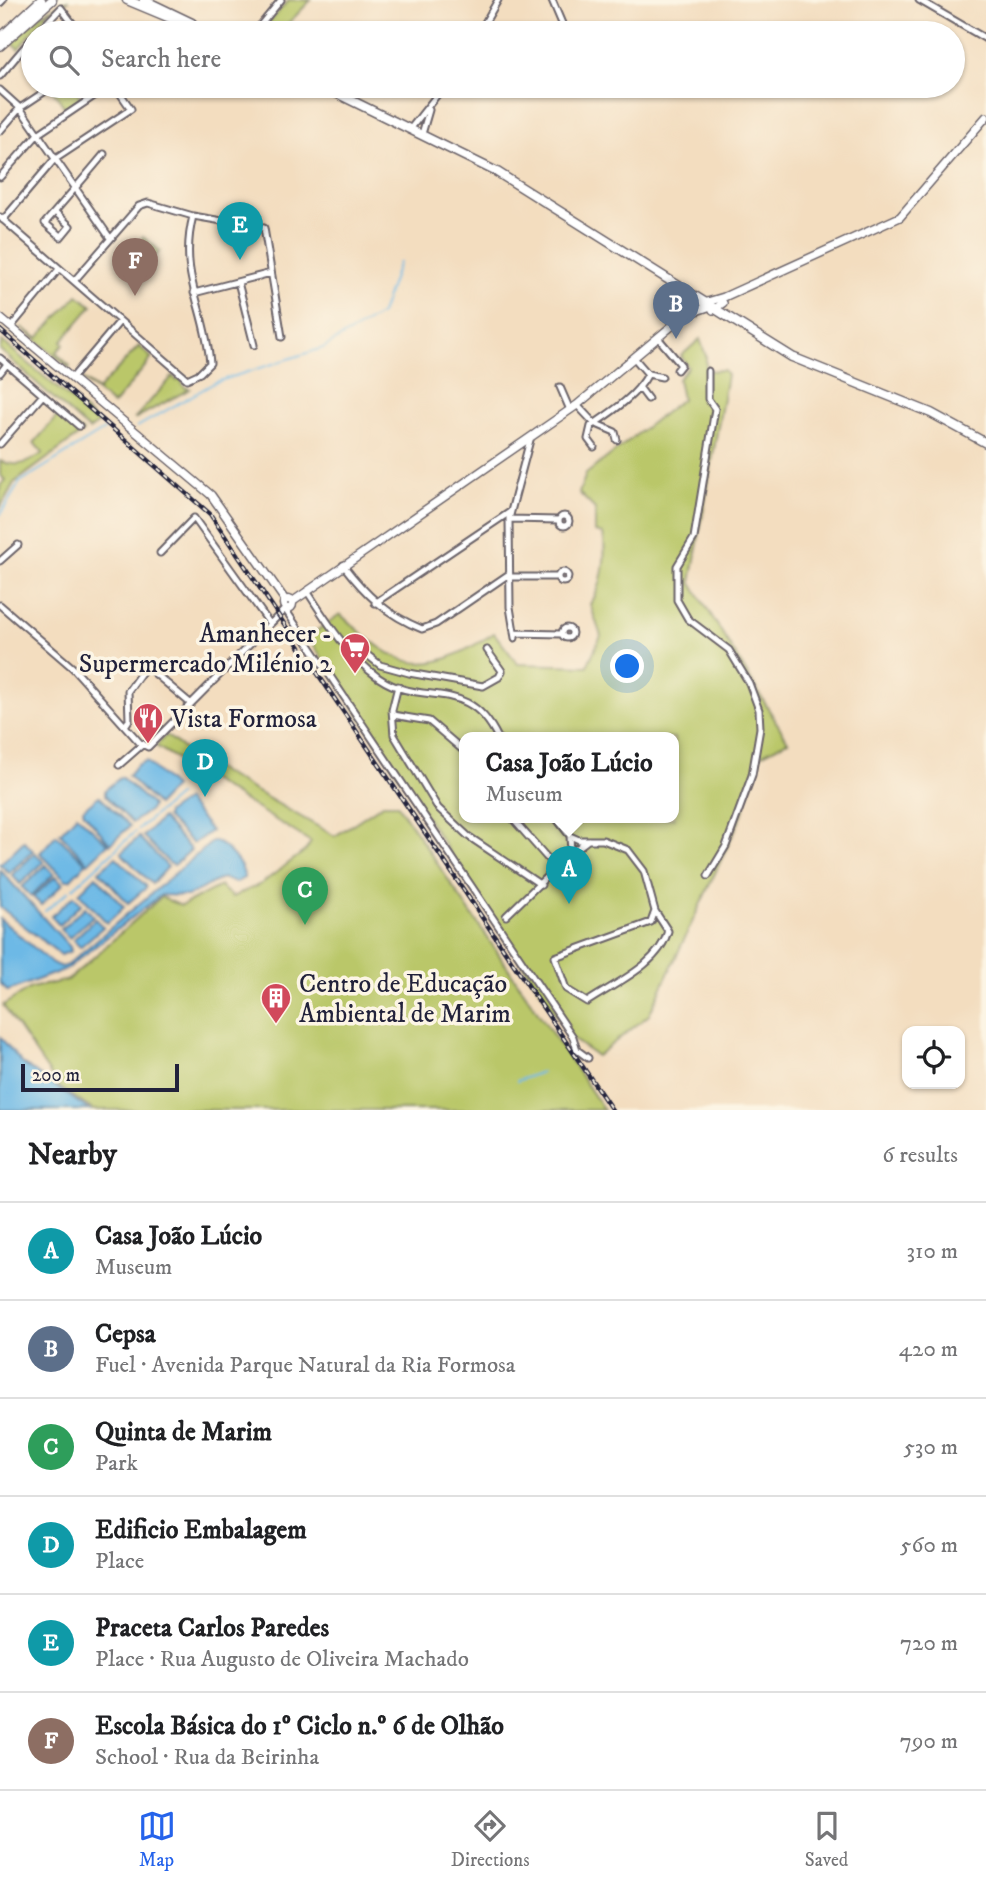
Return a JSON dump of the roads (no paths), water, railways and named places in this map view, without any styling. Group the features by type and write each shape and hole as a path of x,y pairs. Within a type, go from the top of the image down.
{"main road":[{"path":"27,21 52,0"},
{"path":"127,0 179,21"},
{"path":"144,0 185,21"},
{"path":"0,44 37,2"},
{"path":"0,44 21,26"},
{"path":"347,98 497,172 705,305 792,357 931,413 986,443"}],"street":[{"path":"264,21 281,0"},
{"path":"486,21 498,0"},
{"path":"552,0 561,21"},
{"path":"919,0 955,21"},
{"path":"48,21 61,8 71,21"},
{"path":"965,27 986,39"},
{"path":"0,76 21,51"},
{"path":"0,90 20,108 110,237"},
{"path":"0,131 20,108 35,98"},
{"path":"0,177 38,134 91,98"},
{"path":"123,98 131,109 54,160 1,219 187,379 200,373 209,363 207,338 187,267 188,236 193,216"},
{"path":"411,128 436,98"},
{"path":"422,134 430,107"},
{"path":"0,605 73,668 125,726 148,747 287,605 574,408 659,339 691,308 722,300 900,217 986,117"},
{"path":"55,212 70,226 61,237 45,223 104,154"},
{"path":"74,281 139,206 148,203 193,216 264,228 282,337"},
{"path":"10,327 60,269"},
{"path":"194,293 271,273"},
{"path":"238,282 254,345"},
{"path":"682,289 691,308"},
{"path":"691,308 722,300"},
{"path":"722,300 728,318"},
{"path":"0,318 211,495 287,605 573,1037 577,1050 588,1058"},
{"path":"72,378 120,321"},
{"path":"659,339 681,365 677,370"},
{"path":"0,358 79,426"},
{"path":"635,359 648,374 662,377"},
{"path":"0,373 7,364"},
{"path":"708,371 708,399 715,409 694,538 677,566 677,600 688,619 729,650 749,683 759,710 760,728 752,775 726,846 708,876"},
{"path":"594,447 588,439 594,423 639,387 648,374"},
{"path":"559,387 574,408 594,423 615,432 617,440"},
{"path":"639,387 648,399"},
{"path":"0,444 43,395"},
{"path":"530,440 509,515 509,575 514,635 561,634"},
{"path":"374,603 509,515 558,520"},
{"path":"160,553 194,518 270,624"},
{"path":"494,524 505,525 508,530"},
{"path":"0,561 18,545"},
{"path":"343,565 374,603 399,620 422,629 436,624 509,575 558,577"},
{"path":"307,591 348,649 381,680 463,699 483,714 494,732"},
{"path":"348,649 356,646 380,665 409,673 483,686 499,677 502,671 487,650"},
{"path":"125,726 129,720 128,691 146,666 190,704"},
{"path":"398,686 393,715 394,735 438,808 468,836 541,885"},
{"path":"393,715 429,721 459,747"},
{"path":"119,765 143,744"},
{"path":"516,823 556,868"},
{"path":"560,823 570,835 572,853"},
{"path":"570,835 588,840 603,840 628,850 644,871 655,911 668,931 666,941 652,959 587,1002 566,989 555,957 651,922 655,911"},
{"path":"506,916 588,840"}],"water":[{"path":"146,761 174,787 157,805 128,776 137,765"},
{"path":"121,777 152,805 151,809 132,823 105,795 105,790"},
{"path":"99,796 130,826 110,844 83,809"},
{"path":"186,800 211,831 193,844 166,817 167,813"},
{"path":"77,815 108,844 88,863 60,833"},
{"path":"162,818 191,850 174,865 143,836"},
{"path":"56,835 86,863 70,880 66,880 40,853"},
{"path":"139,837 168,867 152,884 122,852"},
{"path":"24,841 33,851 9,873 0,864"},
{"path":"213,841 233,856 244,878 235,883 222,878 188,896 161,895 66,969 8,991 0,983 0,919 52,963 61,967 67,965"},
{"path":"35,853 44,862 20,884 12,875"},
{"path":"116,857 146,888 128,903 99,871"},
{"path":"46,865 54,874 31,896 22,887"},
{"path":"0,870 71,951 61,955 0,907"},
{"path":"56,876 63,884 41,905 33,897"},
{"path":"96,876 124,907 107,923 79,893"},
{"path":"74,896 81,904 59,925 51,916"},
{"path":"85,907 93,916 69,938 61,929"},
{"path":"95,919 103,927 80,947 73,940"},
{"path":"0,1037 22,1063 89,1110 0,1110"}],"waterway":[{"path":"137,427 216,382 323,348 381,314 399,262"},
{"path":"0,515 20,482 104,430"},
{"path":"138,829 179,795"},
{"path":"73,888 135,832"},
{"path":"45,911 69,891"},
{"path":"517,1081 541,1072"}],"railway":[{"path":"0,330 210,514 612,1110"}],"place":[{"name":"Praceta Carlos Paredes","path":"240,260"},
{"name":"Escola Básica do 1º Ciclo n.º 6 de Olhão","path":"135,296"},
{"name":"Cepsa","path":"676,339"},
{"name":"Amanhecer - Supermercado Milénio 2","path":"355,675"},
{"name":"Vista Formosa","path":"148,745"},
{"name":"Edificio Embalagem","path":"205,797"},
{"name":"Casa João Lúcio","path":"569,904"},
{"name":"Quinta de Marim","path":"305,925"},
{"name":"Centro de Educação Ambiental de Marim","path":"276,1025"}]}
